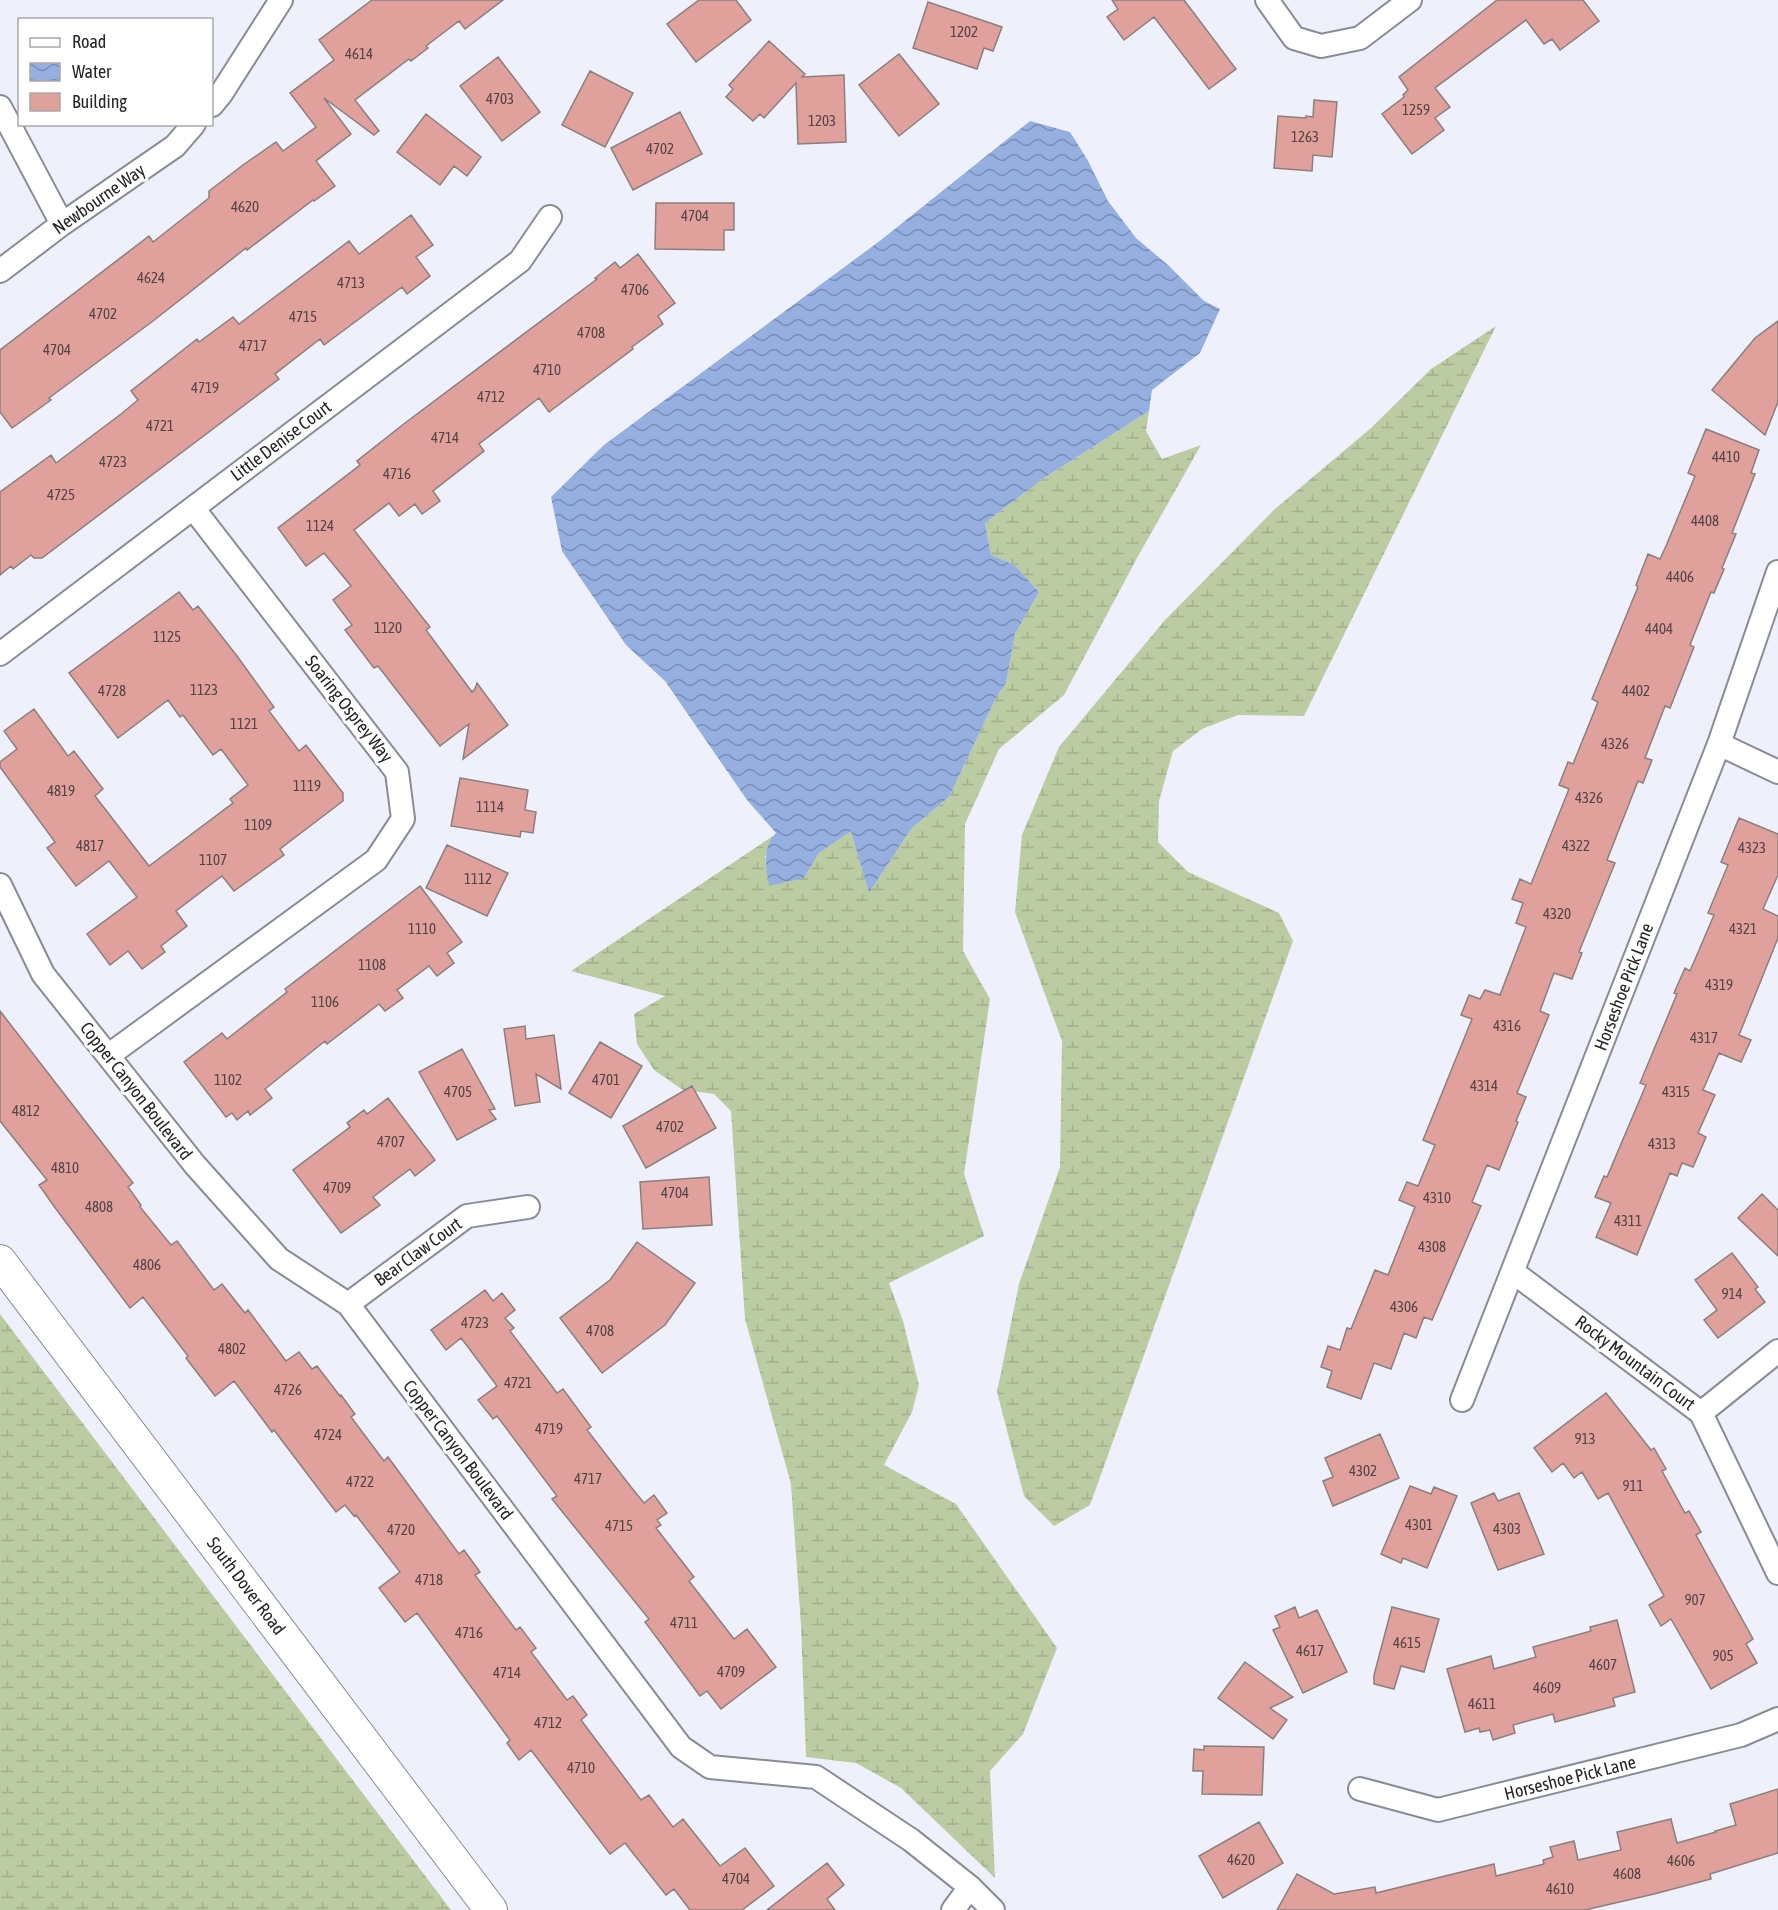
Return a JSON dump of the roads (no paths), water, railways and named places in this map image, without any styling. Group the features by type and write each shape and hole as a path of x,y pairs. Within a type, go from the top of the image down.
{"street":[{"path":"213,104 281,0"},
{"path":"1267,0 1294,38 1321,46 1360,38 1410,0"},
{"path":"0,107 62,224"},
{"name":"Newbourne Way","path":"0,271 62,224 175,146 192,126"},
{"name":"Little Denise Court","path":"0,654 520,261 550,217"},
{"name":"Soaring Osprey Way","path":"108,1055 376,860 403,819 397,772 193,508"},
{"name":"Horseshoe Pick Lane","path":"1462,1400 1719,744 1778,572"},
{"path":"1719,744 1778,772"},
{"name":"Copper Canyon Boulevard","path":"0,885 43,974 195,1165 279,1259 348,1304 681,1747 710,1767 816,1777 911,1840 970,1887 993,1910"},
{"name":"Bear Claw Court","path":"348,1304 467,1216 528,1207"},
{"name":"South Dover Road","path":"0,1261 491,1910"},
{"name":"Rocky Mountain Court","path":"1513,1272 1701,1413 1778,1573"},
{"path":"1701,1413 1778,1351"},
{"name":"Horseshoe Pick Lane","path":"1360,1789 1438,1810 1741,1735 1778,1719"},
{"path":"953,1910 970,1887"}],"water":[{"path":"1030,121 1070,132 1087,159 1108,201 1136,238 1169,266 1204,301 1220,309 1200,353 1152,390 1149,411 1041,480 985,523 991,555 1015,565 1039,592 1015,634 1006,683 996,698 949,797 911,829 869,893 851,831 819,853 804,878 769,886 767,851 776,833 747,800 665,681 626,645 562,551 551,497 604,445 881,240"}]}
